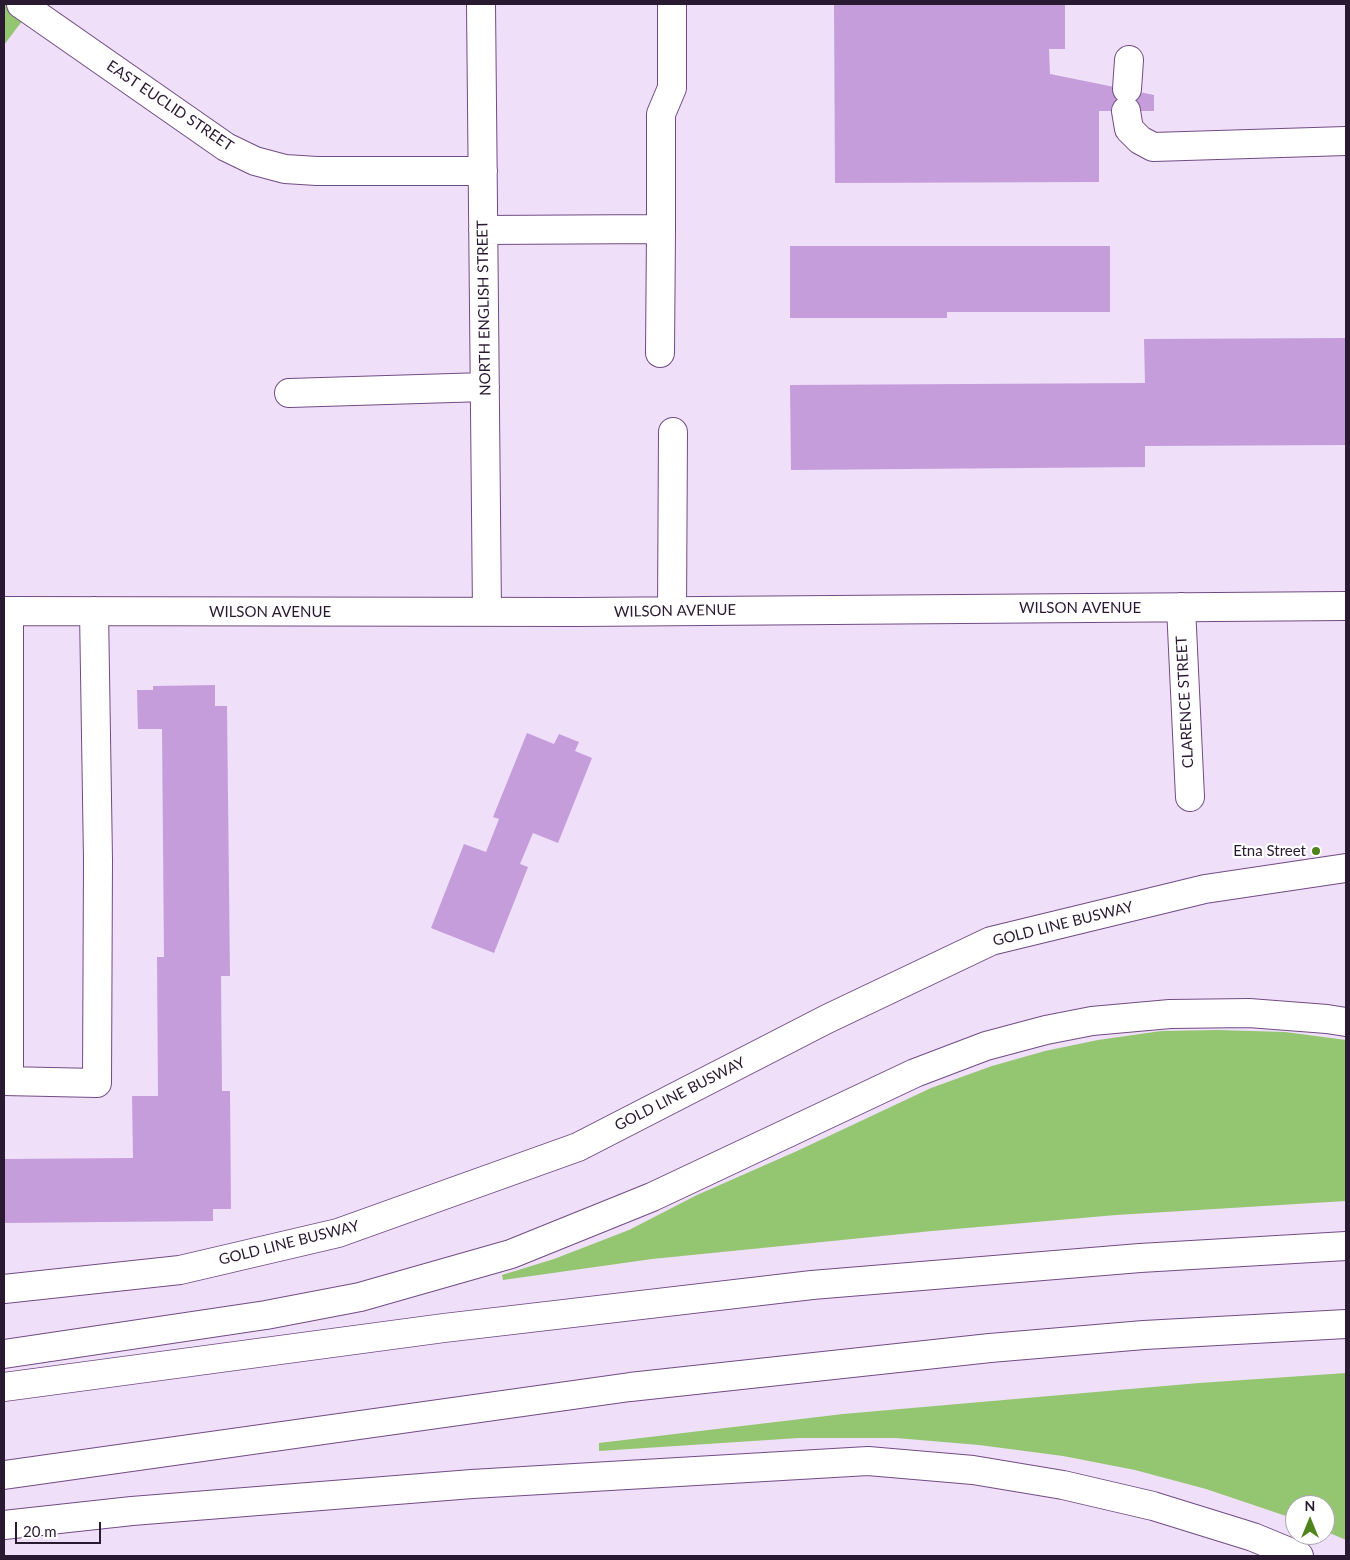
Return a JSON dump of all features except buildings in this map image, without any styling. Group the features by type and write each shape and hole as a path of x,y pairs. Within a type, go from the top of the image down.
{"main road":[{"name":"EAST EUCLID STREET","path":"21,4 226,147 255,161 285,169 316,171 483,171"},
{"name":"NORTH ENGLISH STREET","path":"481,4 487,612"},
{"path":"660,352 661,114 672,88 672,4"},
{"path":"1129,60 1126,100 1129,129 1140,140 1153,147 1346,141"},
{"path":"483,230 661,229"},
{"path":"289,393 485,387"},
{"path":"672,611 673,432"},
{"name":"WILSON AVENUE","path":"6,611 487,612 1346,606"},
{"name":"CLARENCE STREET","path":"1181,607 1190,797"},
{"path":"6,611 6,1081 97,1082 98,860 94,611"},
{"name":"GOLD LINE BUSWAY","path":"4,1289 180,1270 338,1233 578,1147 827,1019 991,941 1206,889 1346,868"},
{"path":"4,1354 266,1315 360,1297 512,1254 652,1197 915,1073 986,1046 1046,1030 1092,1021 1170,1014 1249,1013 1346,1022"},
{"path":"4,1387 444,1328 802,1286 1140,1258 1346,1246"},
{"path":"4,1475 650,1384 1144,1335 1346,1324"},
{"path":"4,1525 132,1511 472,1484 868,1461 973,1470 1064,1485 1153,1506 1253,1537 1299,1556"}],"green space":[{"path":"4,4 35,4 4,45"},
{"path":"1161,1031 1285,1032 1346,1040 1346,1201 1116,1215 932,1231 652,1259 503,1280 502,1275 554,1259 629,1230 697,1195 797,1151 931,1088 992,1066 1045,1051 1098,1040"},
{"path":"1346,1373 1346,1540 1335,1535 1335,1495 1285,1495 1285,1516 1206,1489 1135,1470 1063,1456 979,1445 896,1438 799,1438 599,1451 599,1443 843,1414 1199,1383"}],"place":[{"name":"Etna Street","path":"1316,851"}]}
